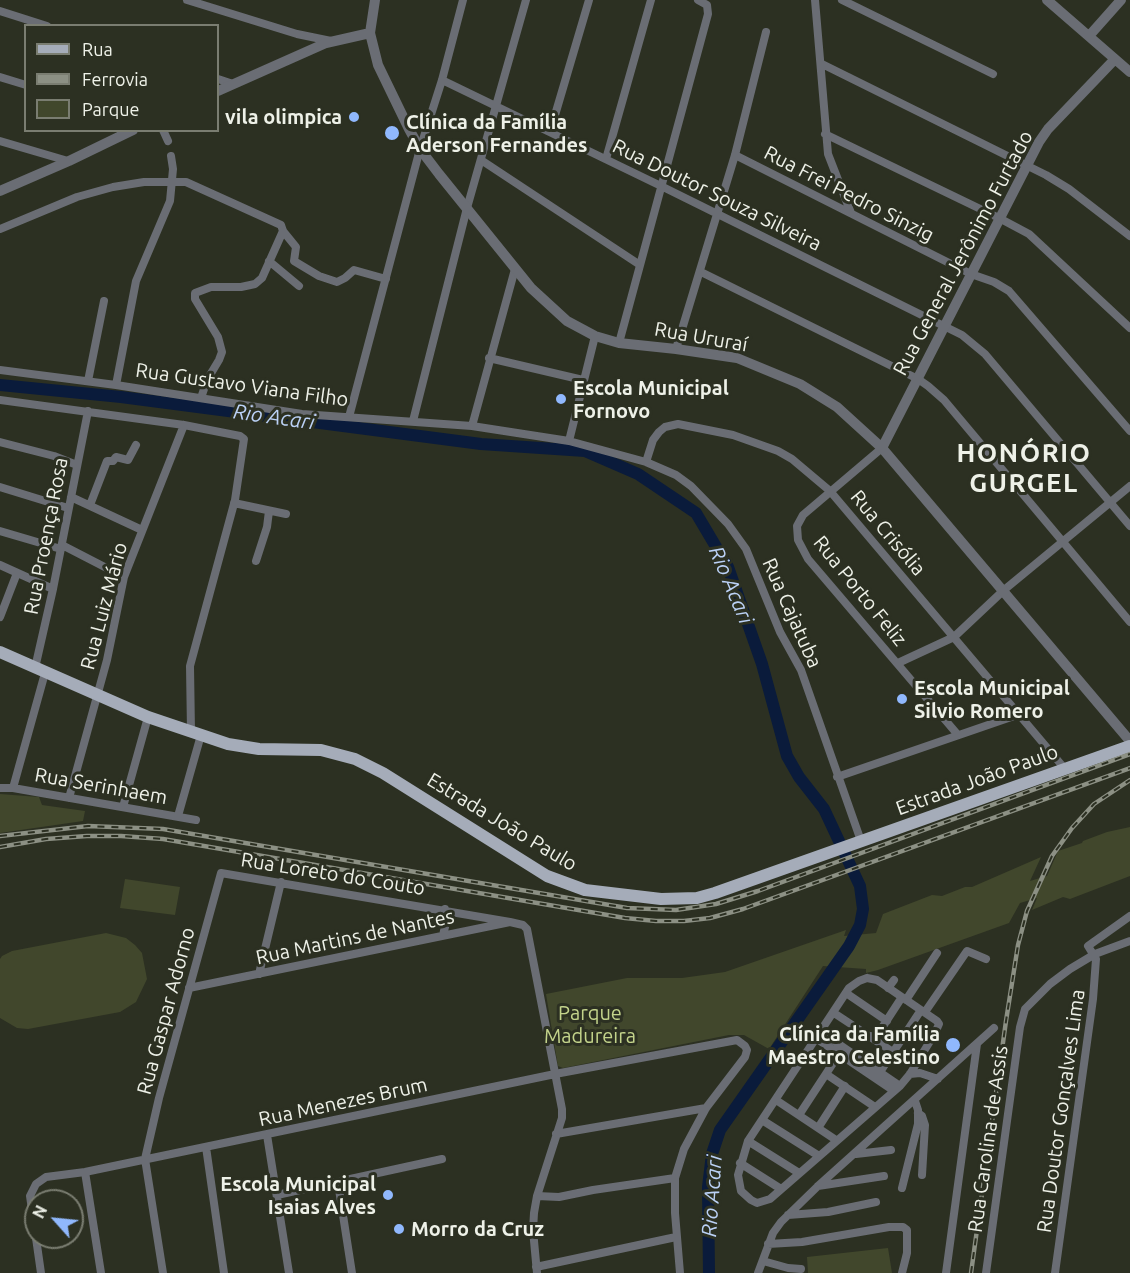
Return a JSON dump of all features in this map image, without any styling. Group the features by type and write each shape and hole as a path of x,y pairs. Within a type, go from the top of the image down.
{"main road":[{"name":"Estrada João Paulo","path":"0,652 148,717 196,734 245,747 321,750 355,759 540,872 572,887 593,892 661,899 697,898 1130,746"}],"street":[{"path":"187,0 297,34 331,41"},
{"name":"Rua Ururaí","path":"375,0 370,33 378,65 409,129 420,149 531,288 567,321 595,336 619,343 737,358 779,374 821,395 837,407 882,448 1130,741"},
{"path":"349,417 420,149 442,80 463,0"},
{"path":"413,421 467,208 526,0"},
{"path":"550,132 589,0"},
{"path":"606,159 651,0"},
{"path":"619,343 708,14 706,5 698,0"},
{"path":"815,0 822,64 825,134 834,172 852,213"},
{"path":"842,0 993,74"},
{"path":"1047,0 1130,72"},
{"path":"1089,36 1121,0"},
{"path":"0,11 41,24"},
{"path":"676,349 718,215 766,32"},
{"path":"219,91 331,41 370,33"},
{"name":"Rua General Jerônimo Furtado","path":"882,448 1027,164 1048,129 1115,59"},
{"path":"822,64 1027,164 1069,189 1130,236"},
{"path":"0,77 24,84"},
{"path":"219,78 233,84"},
{"name":"Rua Doutor Souza Silveira","path":"442,80 662,186 973,342 1130,526"},
{"path":"409,129 421,127 430,120"},
{"path":"0,191 69,162 129,132"},
{"path":"164,132 168,141"},
{"path":"825,134 1023,231 1038,242 1130,328"},
{"path":"0,141 69,162"},
{"name":"Rua Frei Pedro Sinzig","path":"735,155 971,274 994,282 1015,297 1130,431"},
{"path":"116,385 136,281 168,208 172,181 171,156"},
{"path":"481,160 640,265"},
{"path":"1,226 77,197 127,184 186,182 281,225 296,247 294,261 319,276 336,282 354,270 386,279"},
{"path":"201,398 207,380 222,352 218,337 195,299 195,294 211,287 252,286 262,278 283,231"},
{"path":"269,261 299,286"},
{"path":"472,426 515,269"},
{"path":"701,272 918,379 944,400 1061,543 1130,622"},
{"path":"88,381 104,301"},
{"path":"569,441 595,336"},
{"path":"489,358 583,380"},
{"name":"Rua Gustavo Viana Filho","path":"0,370 116,385 302,414 472,426 569,441 622,457"},
{"path":"0,400 184,425 240,436 244,441 234,503 190,666 196,734 178,816"},
{"name":"Rua Proença Rosa","path":"13,788 40,670 68,508 88,411"},
{"name":"Rua Crisólia","path":"646,462 654,440 665,427 678,424 733,435 786,455 830,492 1065,769"},
{"name":"Rua Luiz Mário","path":"69,798 112,640 124,577 184,425"},
{"path":"0,442 54,456 77,465"},
{"path":"90,505 107,461 113,461 116,458 128,460 136,445"},
{"name":"Rua Porto Feliz","path":"882,448 803,515 797,526 798,540 808,559 958,735"},
{"name":"Rua Cajatuba","path":"622,457 646,462 676,475 691,486 728,524 746,549 780,632 801,670 858,843"},
{"path":"898,663 954,637 1004,590 1130,486"},
{"path":"0,487 68,508"},
{"path":"71,497 142,530"},
{"path":"234,503 286,514"},
{"path":"256,561 265,534 269,511"},
{"path":"0,531 61,547 124,577"},
{"path":"0,565 53,590"},
{"path":"0,617 17,573"},
{"path":"837,777 1020,714"},
{"path":"123,807 148,717"},
{"name":"Rua Serinhaem","path":"0,788 13,788 196,820"},
{"name":"Rua Loreto do Couto","path":"221,873 445,909 510,922"},
{"name":"Rua Gaspar Adorno","path":"145,1159 149,1136 221,873"},
{"path":"259,974 281,882"},
{"path":"443,935 447,919 445,909"},
{"path":"1130,916 1088,946 1095,954 1130,941"},
{"path":"510,922 523,925 527,929 562,1109 562,1118 537,1196 533,1230 536,1270 676,1237"},
{"name":"Rua Martins de Nantes","path":"189,988 510,922"},
{"path":"880,1072 967,951 986,958"},
{"path":"871,1036 876,1037 937,953"},
{"name":"Rua Carolina de Assis","path":"986,1273 1020,1027 1025,1009 1062,974 1095,954"},
{"name":"Rua Doutor Gonçalves Lima","path":"1056,1273 1093,999 1095,954"},
{"path":"867,978 877,980 888,988 939,1024 910,1074 781,1190 764,1203 751,1200 741,1191 738,1175 748,1141 854,983 867,978"},
{"path":"888,988 894,980"},
{"path":"846,993 887,1021"},
{"path":"834,1013 893,1052"},
{"path":"758,1273 773,1233 789,1215 818,1186 994,1029"},
{"path":"819,1036 839,1054 897,1088"},
{"path":"819,1036 880,1072 897,1088"},
{"name":"Rua Menezes Brum","path":"41,1273 31,1207 33,1189 46,1177 86,1172 733,1039 740,1041 747,1050 745,1057 706,1108"},
{"path":"946,1273 977,1044"},
{"path":"799,1115 839,1054"},
{"path":"910,1074 920,1073 938,1079"},
{"path":"826,1074 875,1107"},
{"path":"818,1128 844,1086"},
{"path":"776,1100 836,1140"},
{"path":"902,1188 918,1124 915,1101"},
{"path":"556,1134 706,1108"},
{"path":"680,1273 676,1237 675,1178 684,1149 706,1108"},
{"path":"918,1113 926,1125 922,1175"},
{"path":"762,1120 819,1156"},
{"path":"267,1135 289,1273"},
{"path":"748,1141 799,1173"},
{"path":"206,1147 224,1273"},
{"path":"855,1155 891,1150"},
{"path":"145,1159 163,1273"},
{"path":"277,1196 442,1159"},
{"path":"741,1163 781,1190"},
{"path":"86,1172 101,1273"},
{"path":"818,1186 884,1176"},
{"path":"537,1196 559,1197 675,1178"},
{"path":"338,1183 352,1273"},
{"path":"789,1215 828,1212 876,1202"},
{"path":"768,1244 802,1242 889,1227 903,1227 907,1230 907,1253 902,1273"},
{"path":"763,1262 788,1268 802,1268"}],"green space":[{"path":"0,794 39,797 42,805 85,811 83,821 0,833"},
{"name":"Parque Madureira","path":"1130,827 1130,876 1070,899 1063,897 1032,910 1037,898 1020,903 1009,923 878,970 866,973 866,969 823,966 769,1049 744,1035 729,1035 563,1068 558,1066 546,994 627,978 682,978 725,972 846,930 844,936 876,933 883,914 932,895 942,896 965,887 972,887 1041,857 1030,881 1047,876 1058,851 1107,832"},
{"path":"125,879 180,887 175,915 120,908"},
{"path":"106,933 126,938 142,953 147,979 136,1002 120,1012 28,1029 17,1028 0,1018 0,959 2,956 12,951"},
{"path":"888,1248 892,1273 808,1273 807,1257"}],"waterway":[{"name":"Rio Acari","path":"0,385 121,397 481,444 585,451 638,474 696,513 728,567 762,664 787,756 799,777 824,809 860,886 863,909 860,925 849,946 720,1130 712,1154 708,1187 709,1273"}],"railway":[{"path":"0,836 88,826 163,829 627,908 676,910 716,904 758,891 1130,754"},
{"path":"0,847 46,839 87,836 163,839 625,918 684,921 710,918 743,909 1130,768"},
{"path":"971,1273 1006,1021 1018,945 1027,911 1052,856 1072,828 1094,804 1130,780"}],"place":[{"name":"vila olimpica","path":"354,117"},
{"name":"Clínica da Família Aderson Fernandes","path":"392,133"},
{"name":"Escola Municipal Fornovo","path":"561,399"},
{"name":"Escola Municipal Silvio Romero","path":"902,699"},
{"name":"Clínica da Família Maestro Celestino","path":"953,1045"},
{"name":"Escola Municipal Isaias Alves","path":"388,1195"},
{"name":"Morro da Cruz","path":"399,1229"}],"district":[{"name":"HONÓRIO GURGEL","path":"1024,468"}]}
